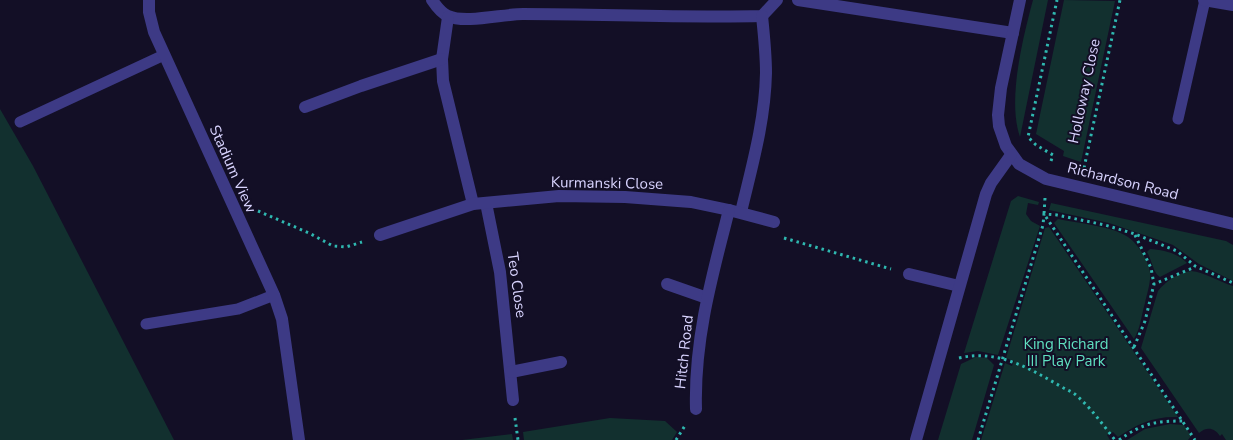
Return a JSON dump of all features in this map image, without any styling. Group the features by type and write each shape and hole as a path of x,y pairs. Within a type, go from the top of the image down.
{"street":[{"name":"Stadium View","path":"149,0 149,12 154,32 274,295 282,319 299,440"},
{"path":"432,0 439,10 448,16 464,19 521,14 762,16 777,0"},
{"path":"798,0 1013,33"},
{"name":"Richardson Road","path":"1020,0 998,115 1001,136 1011,155 1019,164 1046,179 1233,224"},
{"path":"1205,0 1233,5"},
{"path":"448,16 442,59 446,99 473,204"},
{"path":"735,211 759,137 764,105 766,73 762,16"},
{"path":"305,107 442,59"},
{"path":"916,440 986,194 991,183 1011,155"},
{"name":"Kurmanski Close","path":"380,236 473,204 559,196 625,197 691,202 735,211 774,222"},
{"name":"Teo Close","path":"486,203 500,272 513,400"},
{"name":"Hitch Road","path":"696,409 695,377 707,298 735,211"},
{"path":"909,274 959,286"},
{"name":"Hitch Road","path":"667,284 707,298"},
{"path":"511,372 561,362"}],"lane":[{"path":"1178,119 1205,0"},
{"path":"20,122 164,55"},
{"path":"146,324 238,309 274,295"}],"path":[{"path":"978,440 1043,226 1046,179 1053,155 1036,145 1028,137 1057,0"},
{"name":"Holloway Close","path":"1080,188 1120,0"},
{"path":"231,203 266,214 333,246 346,248 380,236"},
{"path":"1044,214 1105,225 1134,234 1177,251 1196,266 1233,283"},
{"path":"1044,214 1195,440"},
{"path":"774,222 772,234 909,274"},
{"path":"1134,234 1151,268 1154,284 1145,321 1134,347"},
{"path":"1154,284 1196,266"},
{"path":"939,356 957,359 976,355 1002,359 1041,374 1076,395 1115,440"},
{"path":"1119,440 1132,431 1150,423 1184,421"}],"green space":[{"path":"1033,0 1048,0 1020,137 1016,122 1016,87 1021,50"},
{"path":"1064,0 1115,1 1081,162 1063,156 1064,151 1036,134"},
{"path":"0,109 33,166 174,440 0,440"},
{"path":"1018,196 1039,202 1038,205 1028,203 1026,214 1031,221 1040,226 998,355 978,351 964,353 1011,201"},
{"path":"1051,203 1226,241 1233,245 1233,281 1199,264 1173,245 1109,223 1049,210"},
{"path":"1058,219 1121,233 1132,240 1142,253 1149,267 1150,280 1140,326 1134,339 1054,223"},
{"name":"King Richard III Play Park","path":"1049,227 1178,417 1153,419 1132,428 1118,437 1113,432 1107,435 1110,440 981,440 1005,363 1012,366 1014,361 1006,358 1045,228"},
{"path":"1150,249 1170,253 1187,263 1160,277 1156,273 1147,252"},
{"path":"1191,271 1202,273 1233,286 1233,440 1226,440 1222,434 1220,436 1210,429 1199,433 1141,348 1158,291 1173,278"},
{"path":"976,357 987,358 994,365 972,440 938,440 961,364"},
{"path":"610,418 665,421 677,432 672,440 524,440 523,432"},
{"path":"1170,424 1184,425 1191,436 1188,440 1127,440 1145,429"},
{"path":"512,434 513,440 462,440"}]}
